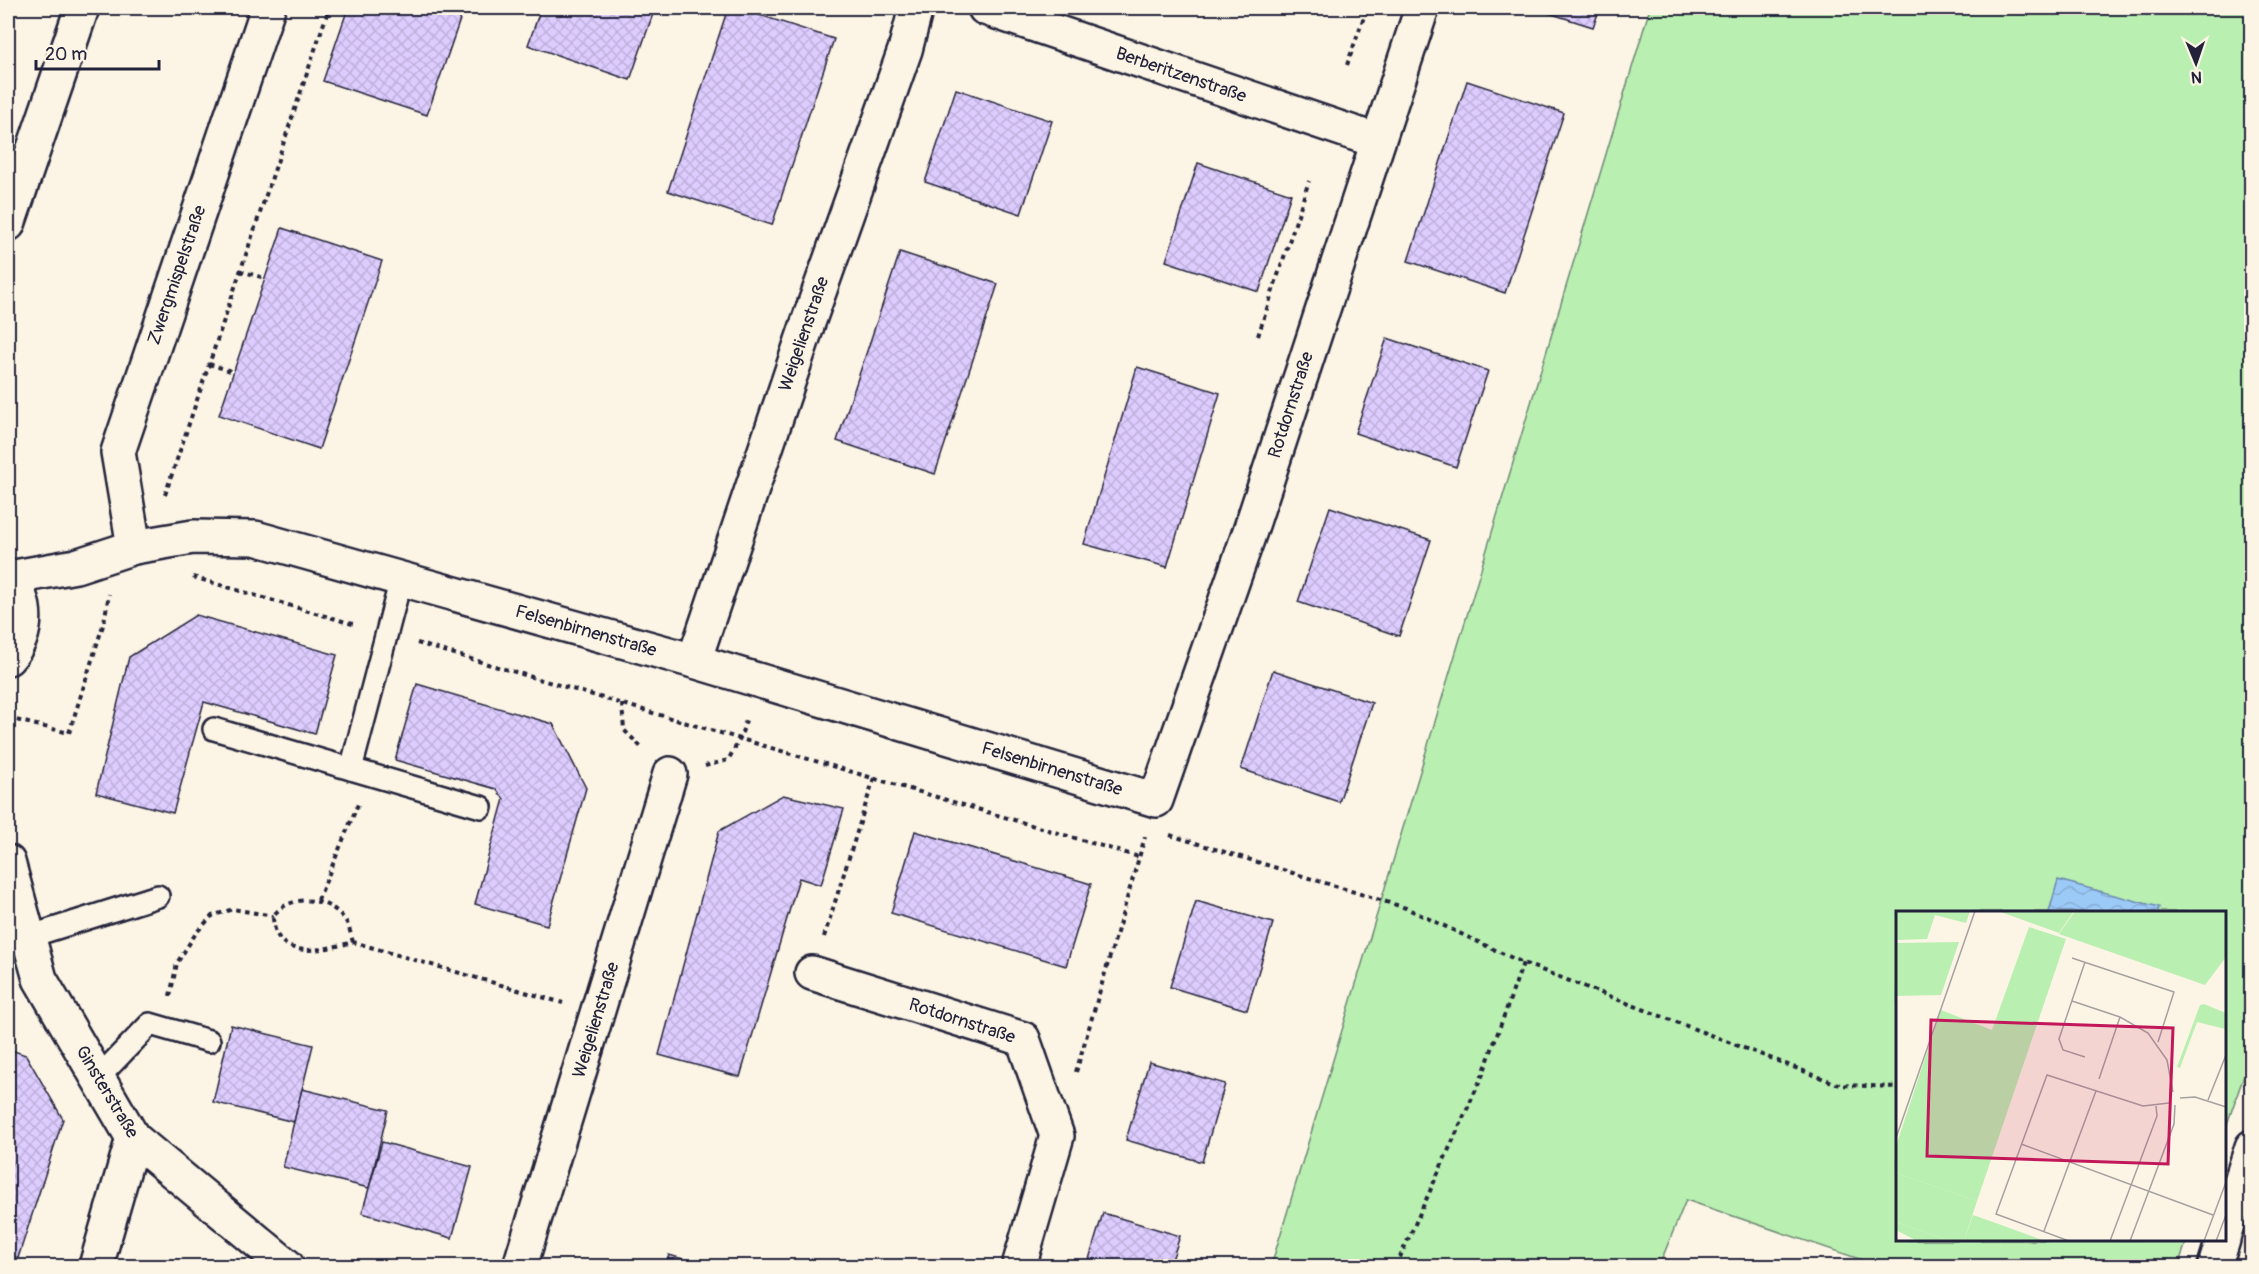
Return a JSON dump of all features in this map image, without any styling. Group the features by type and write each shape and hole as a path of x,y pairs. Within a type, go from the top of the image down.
{"street":[{"path":"8,224 82,8"},
{"name":"Zwergmispelstraße","path":"136,547 118,452 268,8"},
{"name":"Weigelienstraße","path":"694,661 808,323 904,50 916,8"},
{"name":"Berberitzenstraße","path":"985,8 1377,141"},
{"name":"Rotdornstraße","path":"1151,814 1242,554 1422,8"},
{"name":"Felsenbirnenstraße","path":"8,577 76,566 136,547 193,537 255,538 694,661 1151,814"},
{"path":"8,577 19,592 24,609 24,626 21,639 8,658"},
{"name":"Weigelienstraße","path":"520,1266 670,774"},
{"name":"Ginsterstraße","path":"8,862 40,979 133,1138 287,1266"},
{"name":"Rotdornstraße","path":"812,973 1023,1039 1057,1136 1019,1266"},
{"path":"96,1266 133,1138"},
{"path":"2226,1228 2252,1147"},
{"path":"2215,1266 2222,1241"}],"lane":[{"path":"360,772 387,634 401,579"},
{"path":"214,729 481,807"},
{"path":"28,937 158,896"},
{"path":"98,1078 150,1024 209,1041"}],"path":[{"path":"8,718 69,733 104,622 136,547 164,498 329,8"},
{"path":"1347,65 1367,8"},
{"path":"1258,336 1309,181"},
{"path":"240,271 266,278"},
{"path":"209,364 234,372"},
{"path":"136,547 171,571 1139,856"},
{"path":"318,900 360,772"},
{"path":"812,973 874,778"},
{"path":"1074,1080 1151,814 1406,908 1523,963 1840,1085 1896,1087"},
{"path":"353,942 347,923 336,911 318,900 300,901 280,906 273,916 273,929 285,944 303,950 324,950 353,942 598,1013"},
{"path":"162,1028 177,963 196,933 212,916 233,909 273,916"},
{"path":"1396,1266 1483,1074 1523,963"}],"green space":[{"path":"1650,8 2251,8 2252,1052 2226,1127 2226,911 1896,911 1896,1241 2187,1241 2178,1266 1880,1266 1686,1200 1659,1266 1271,1266"}],"water":[{"path":"2058,880 2159,907 2158,911 2049,911"}],"building":[{"path":"348,8 464,8 427,115 323,81"},
{"path":"541,8 655,8 630,80 528,45"},
{"path":"728,8 738,8 834,39 772,225 668,191"},
{"path":"1533,8 1600,8 1593,27"},
{"path":"1467,81 1564,113 1505,293 1408,261"},
{"path":"956,89 1052,121 1021,214 925,182"},
{"path":"1198,163 1291,194 1259,292 1166,261"},
{"path":"282,228 382,261 319,449 219,415"},
{"path":"900,252 998,284 935,474 837,441"},
{"path":"1387,338 1488,371 1456,467 1355,433"},
{"path":"1137,367 1220,393 1167,567 1084,544"},
{"path":"1330,507 1431,540 1399,636 1298,602"},
{"path":"196,615 337,655 315,734 204,702 173,813 96,793 129,657"},
{"path":"1273,670 1372,703 1339,802 1241,769"},
{"path":"417,684 553,724 586,788 547,925 475,904 504,799 496,789 395,760"},
{"path":"783,795 844,809 821,885 799,878 740,1077 659,1055 719,831"},
{"path":"915,831 1091,884 1066,966 891,913"},
{"path":"1196,901 1273,923 1247,1010 1170,987"},
{"path":"231,1025 313,1045 294,1122 213,1102"},
{"path":"8,1049 26,1055 63,1119 18,1258 8,1255"},
{"path":"1149,1062 1225,1084 1202,1162 1126,1140"},
{"path":"302,1089 388,1110 369,1188 283,1167"},
{"path":"382,1142 472,1167 452,1238 362,1213"},
{"path":"1103,1213 1180,1236 1170,1266 1087,1266"},
{"path":"669,1255 707,1266 665,1266"}]}
